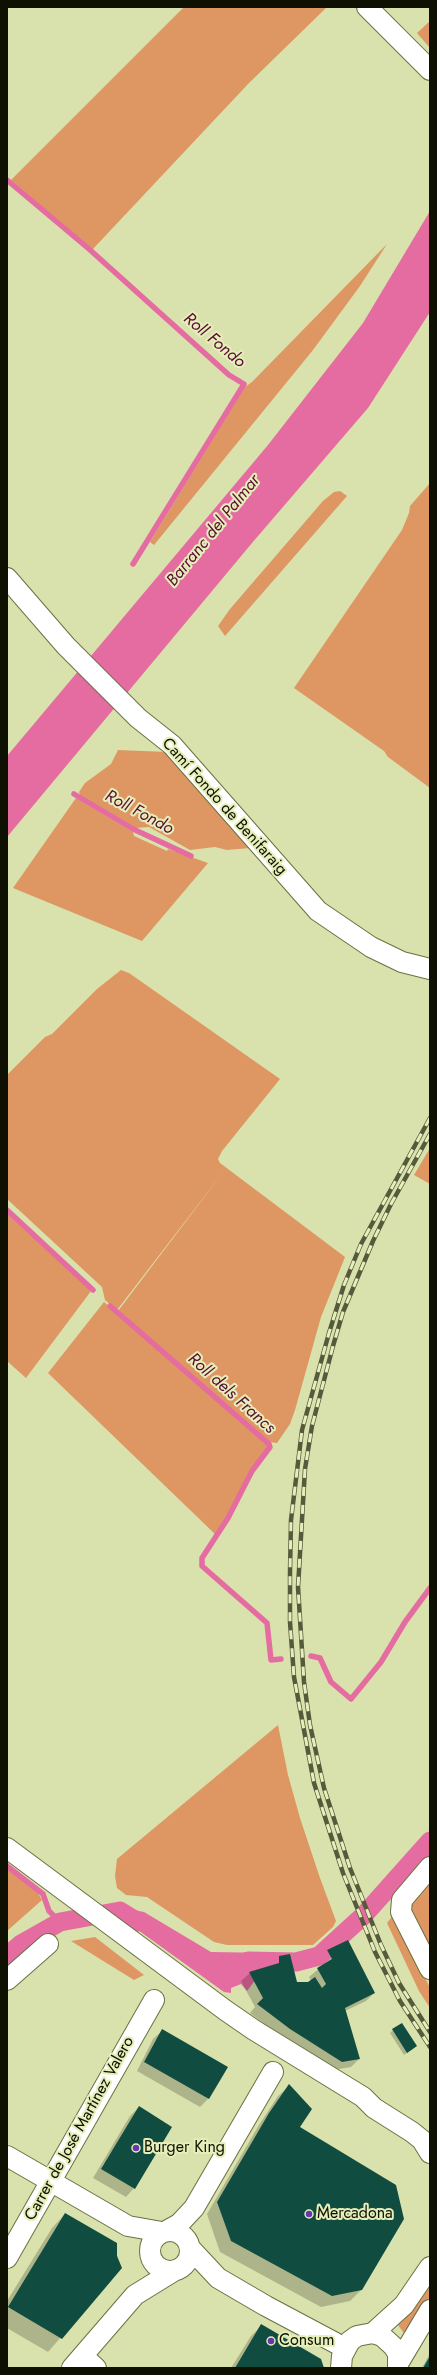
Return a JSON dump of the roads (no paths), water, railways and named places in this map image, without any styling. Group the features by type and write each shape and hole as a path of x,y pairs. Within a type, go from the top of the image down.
{"street":[{"path":"367,7 430,70"},
{"name":"Camí Fondo de Benifaraig","path":"7,578 66,646 138,718 172,745 318,911 371,947 402,962 430,969"},
{"path":"7,1848 254,2030 363,2097 374,2108 422,2140 430,2153"},
{"path":"426,1872 402,1900 401,1912 430,1969"},
{"path":"7,1980 48,1944"},
{"name":"Carrer de José Martínez Valero","path":"7,2258 154,2000"},
{"path":"84,2364 136,2294 148,2267 153,2239 179,2224 194,2208 273,2072"},
{"path":"363,2097 378,2100 430,2130"},
{"path":"7,2156 128,2226 180,2233 218,2278 266,2306 345,2348"},
{"path":"136,2294 177,2270 188,2260 194,2208"},
{"path":"128,2226 150,2254 153,2263 162,2270 177,2270 218,2278"},
{"path":"341,2368 342,2356 345,2348 357,2336 373,2333 404,2305 430,2267"},
{"path":"399,2365 430,2310"},
{"path":"373,2333 389,2340 394,2347 399,2365"}],"water":[{"name":"Barranc del Palmar","path":"430,211 430,312 368,408 252,543 7,837 7,756 268,445 363,323"},
{"path":"119,1907 144,1912 211,1952 274,1953 274,1961 268,1963 247,1991 241,1984 231,1988 231,1993 224,1992 131,1925 122,1916 119,1917 112,1908"}],"waterway":[{"name":"Roll Fondo","path":"7,180 89,249 229,375 244,384 133,564"},
{"name":"Roll Fondo","path":"74,794 133,829 191,856"},
{"name":"Roll dels Francs","path":"7,1210 93,1290"},
{"name":"Roll dels Francs","path":"110,1306 269,1444 270,1447 252,1471 228,1518 202,1558 202,1566 267,1623 271,1660 281,1659"},
{"path":"311,1656 320,1658 331,1682 351,1699 381,1662 405,1622 430,1588"},
{"path":"248,1961 296,1962 319,1956 364,1915 430,1841"},
{"path":"7,1866 43,1894 49,1911 60,1922"},
{"path":"7,1956 21,1944 60,1922 120,1911 138,1922"}],"railway":[{"path":"430,1118 361,1244 344,1285 329,1333 302,1430 291,1520 290,1572 290,1622 294,1677 314,1783 343,1873 375,1952 400,2001 430,2047"},
{"path":"430,1134 391,1204 373,1241 343,1312 333,1346 312,1426 305,1469 298,1587 304,1682 310,1725 324,1788 350,1868 381,1945 399,1983 430,2032"}],"place":[{"name":"Burger King","path":"136,2148"},
{"name":"Mercadona","path":"309,2214"},
{"name":"Consum","path":"271,2341"}]}
